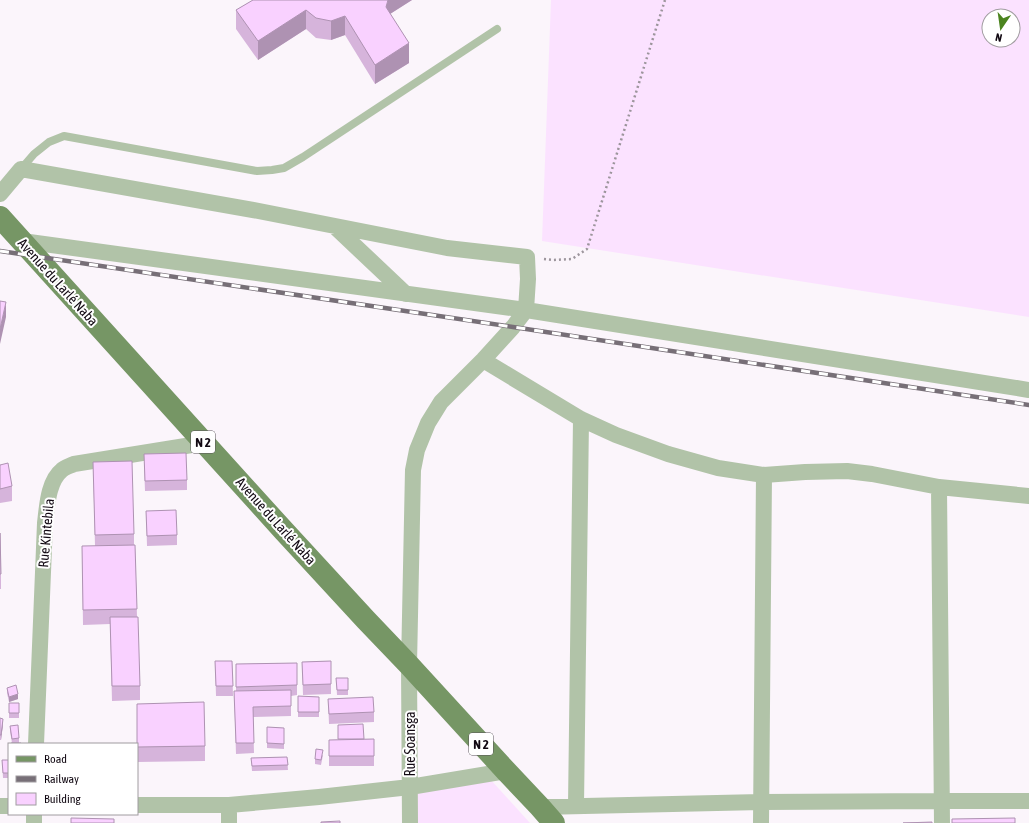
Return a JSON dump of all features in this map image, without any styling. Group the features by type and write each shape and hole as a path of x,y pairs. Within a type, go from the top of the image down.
{"main road":[{"name":"Avenue du Larlé Naba","path":"0,217 204,443 540,806 554,823"}],"street":[{"path":"0,194 21,169 253,210 447,248 527,258 528,279 526,310"},
{"path":"334,226 406,294"},
{"path":"22,241 526,310 1029,390"},
{"name":"Rue Soansga","path":"410,823 409,665 413,470 417,450 428,423 441,402 483,360 513,327 526,310"},
{"path":"483,360 581,419 616,435 668,454 718,468 764,475 847,470 939,487 1029,496"},
{"path":"576,806 581,419"},
{"name":"Rue Kintebila","path":"36,743 45,523 48,496 53,482 62,470 74,464 204,443"},
{"path":"761,823 764,475"},
{"path":"939,487 942,823"},
{"path":"138,805 229,805 319,797 410,787 506,771"},
{"path":"540,806 761,802 1029,801"},
{"path":"229,805 229,823"}],"lane":[{"path":"21,169 34,154 49,142 64,136 257,171 284,168 497,29"}],"path":[{"path":"527,258 553,260 572,259 587,249 665,0"}],"shaded area":[{"path":"551,0 1029,0 1029,317 542,241"},
{"path":"490,779 530,823 415,823 414,794"}],"building":[{"path":"253,0 388,0 386,7 409,43 375,65 345,16 331,21 316,18 306,10 258,41 236,10"},
{"path":"0,301 6,302 0,329"},
{"path":"186,453 187,480 145,481 144,454"},
{"path":"132,461 134,534 95,535 93,462"},
{"path":"8,463 12,486 0,489 0,465"},
{"path":"176,510 177,535 147,536 146,511"},
{"path":"0,533 1,574 0,574"},
{"path":"135,545 137,609 83,610 82,546"},
{"path":"110,617 138,617 140,686 112,686"},
{"path":"215,661 232,661 233,686 216,686"},
{"path":"331,661 331,684 303,685 302,662"},
{"path":"297,663 297,685 236,687 236,664"},
{"path":"336,678 348,678 348,690 337,690"},
{"path":"16,685 18,694 9,697 7,688"},
{"path":"291,690 291,706 253,707 254,743 236,743 234,691"},
{"path":"298,696 319,697 319,712 298,712"},
{"path":"373,697 374,712 329,714 328,699"},
{"path":"204,702 205,746 138,747 137,704"},
{"path":"9,703 19,703 19,713 9,713"},
{"path":"0,718 3,719 1,735 0,735"},
{"path":"363,724 364,739 338,739 338,725"},
{"path":"18,725 19,738 12,739 10,726"},
{"path":"267,727 284,728 284,744 267,743"},
{"path":"374,739 374,756 329,756 329,740"},
{"path":"316,749 323,750 321,760 315,759"},
{"path":"287,757 288,765 252,766 251,758"},
{"path":"2,760 8,760 8,773 3,773"},
{"path":"71,818 114,819 114,823 71,823"},
{"path":"1015,818 1015,823 952,823 952,819"},
{"path":"340,821 340,823 321,823 321,822"},
{"path":"932,822 932,823 903,823"}],"railway":[{"path":"0,251 1029,405"}]}
